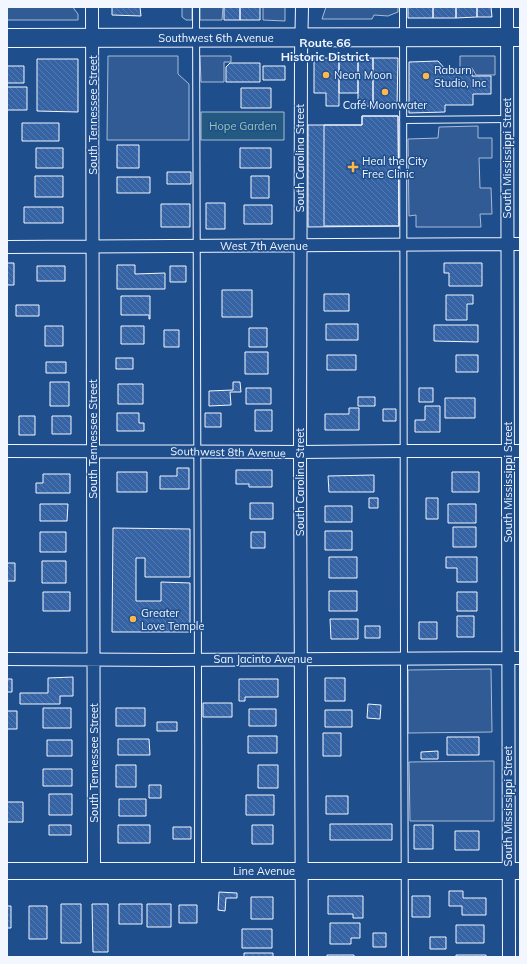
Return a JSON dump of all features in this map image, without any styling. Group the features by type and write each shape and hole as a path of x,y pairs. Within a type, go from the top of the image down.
{"main road":[{"name":"Southwest 6th Avenue","path":"7,38 513,37"},
{"name":"Line Avenue","path":"7,871 514,871"}],"street":[{"name":"South Tennessee Street","path":"92,7 94,871"},
{"name":"South Carolina Street","path":"302,7 300,55 302,957"},
{"name":"South Mississippi Street","path":"507,7 513,37 507,119 507,451 514,658 514,871 508,957"},
{"name":"West 7th Avenue","path":"7,247 520,244"},
{"name":"Southwest 8th Avenue","path":"7,451 520,451"},
{"name":"San Jacinto Avenue","path":"7,659 514,658"}],"lane":[{"path":"196,7 199,659 198,871"},
{"path":"403,7 405,957"},
{"path":"403,120 507,119"}],"green space":[{"name":"Hope Garden","path":"201,112 284,112 284,140 201,140"}],"shaded area":[{"path":"7,7 74,7 78,14 78,20 7,20"},
{"path":"182,7 192,7 192,20 186,20 182,17"},
{"path":"200,7 223,7 222,20 200,20"},
{"path":"263,7 285,7 285,21 263,20"},
{"path":"326,7 398,7 398,12 388,16 374,15 372,19 322,19"},
{"path":"108,56 178,56 178,74 189,84 189,140 107,140"},
{"path":"200,56 231,56 231,62 224,62 224,82 201,82"},
{"path":"460,56 495,56 495,75 476,75 472,68 460,68"},
{"path":"478,126 478,138 492,138 492,158 479,158 480,188 491,188 492,214 480,214 481,227 416,227 416,215 409,216 408,139 438,138 439,127"},
{"path":"491,669 492,732 408,733 408,670"},
{"path":"494,761 494,821 410,821 409,762"}],"building":[{"path":"112,7 140,7 141,16 112,15"},
{"path":"224,7 240,7 240,20 224,20"},
{"path":"240,7 260,7 260,20 240,20"},
{"path":"408,7 433,7 433,18 408,18"},
{"path":"433,7 456,7 456,18 433,18"},
{"path":"456,7 477,7 477,17 456,18"},
{"path":"477,7 491,7 492,17 477,17"},
{"path":"314,58 339,58 339,106 326,106 326,93 314,93"},
{"path":"339,58 358,58 358,93 339,93"},
{"path":"358,58 373,58 373,106 358,106"},
{"path":"373,58 398,58 397,106 373,106"},
{"path":"37,59 78,59 78,112 37,111"},
{"path":"438,61 447,71 472,70 472,76 491,76 491,94 473,94 473,105 445,105 445,112 409,113 409,62"},
{"path":"230,63 260,63 260,82 226,82 226,67"},
{"path":"7,66 24,66 24,83 7,83"},
{"path":"263,66 285,66 285,80 263,80"},
{"path":"7,87 27,87 27,110 7,110"},
{"path":"241,88 271,88 271,108 241,108"},
{"name":"Heal the City Free Clinic","path":"362,116 398,116 399,226 324,226 324,125 362,125"},
{"name":"Heal the City Free Clinic","path":"362,116 398,116 399,226 308,227 308,125 362,125"},
{"path":"22,123 59,123 59,141 22,141"},
{"path":"117,145 139,145 139,168 117,168"},
{"path":"36,148 63,148 63,168 36,168"},
{"path":"240,148 271,148 271,168 240,168"},
{"path":"167,172 191,172 191,184 167,184"},
{"path":"35,176 63,176 63,197 35,197"},
{"path":"251,176 269,176 269,198 251,198"},
{"path":"117,177 150,177 150,193 117,193"},
{"path":"206,203 225,203 225,229 206,229"},
{"path":"161,204 190,204 190,227 161,227"},
{"path":"244,205 272,205 272,224 244,224"},
{"path":"24,207 63,207 63,223 24,223"},
{"path":"7,263 14,263 14,285 7,285"},
{"path":"444,263 482,263 482,286 449,286 449,273 444,273"},
{"path":"117,265 135,265 135,274 165,273 165,289 117,289"},
{"path":"37,266 65,266 65,281 37,281"},
{"path":"170,266 186,266 186,282 170,282"},
{"path":"222,290 252,290 252,317 222,317"},
{"path":"324,294 349,294 349,311 324,311"},
{"path":"446,295 473,295 473,304 467,304 467,320 446,320"},
{"path":"121,296 150,296 150,319 149,315 121,315"},
{"path":"16,305 39,305 39,316 16,316"},
{"path":"326,324 358,324 358,340 326,340"},
{"path":"434,325 478,325 478,342 434,341"},
{"path":"45,326 63,326 63,346 45,346"},
{"path":"121,326 144,326 144,344 121,344"},
{"path":"249,328 267,328 267,347 249,347"},
{"path":"164,330 179,330 179,347 164,347"},
{"path":"245,352 268,352 268,374 245,374"},
{"path":"327,355 356,355 356,370 327,370"},
{"path":"456,355 478,355 478,372 456,372"},
{"path":"116,358 133,358 133,369 116,369"},
{"path":"46,362 66,362 66,373 46,373"},
{"path":"50,382 69,382 69,406 50,406"},
{"path":"233,382 240,382 241,392 230,392 231,405 209,406 209,391 233,390"},
{"path":"118,384 143,384 143,404 118,404"},
{"path":"246,388 271,388 271,404 246,404"},
{"path":"419,388 433,388 433,402 419,402"},
{"path":"358,397 375,397 375,406 358,406"},
{"path":"445,398 475,398 475,418 445,418"},
{"path":"425,406 440,406 440,432 415,432 415,420 425,420"},
{"path":"349,408 359,408 359,430 325,430 325,414 349,414"},
{"path":"383,409 396,409 396,421 383,421"},
{"path":"255,410 272,410 272,431 255,431"},
{"path":"117,413 139,413 139,423 144,423 144,431 117,431"},
{"path":"205,413 221,413 221,427 205,427"},
{"path":"19,416 35,416 35,435 19,435"},
{"path":"52,416 71,416 71,434 52,434"},
{"path":"177,468 189,468 189,489 160,489 160,476 177,476"},
{"path":"236,470 272,470 272,487 249,487 249,484 236,484"},
{"path":"117,472 147,472 147,492 117,492"},
{"path":"452,472 479,472 479,492 452,492"},
{"path":"43,474 70,474 70,493 36,493 36,483 43,483"},
{"path":"374,475 374,492 329,492 328,476"},
{"path":"369,498 378,498 378,508 369,508"},
{"path":"426,498 438,498 438,519 426,519"},
{"path":"250,503 273,503 273,519 250,519"},
{"path":"40,504 68,504 67,521 40,521"},
{"path":"448,504 476,504 476,523 448,523"},
{"path":"325,506 352,506 352,522 325,522"},
{"path":"453,527 476,527 476,547 453,547"},
{"path":"113,528 190,529 190,577 145,577 145,558 136,558 136,601 161,601 161,582 190,583 190,632 112,632"},
{"path":"325,531 352,531 352,550 325,550"},
{"path":"40,532 66,532 66,552 40,552"},
{"path":"251,532 265,532 265,548 251,548"},
{"path":"329,557 357,557 357,578 329,578"},
{"path":"446,557 477,557 477,582 457,582 457,568 446,568"},
{"path":"42,561 66,561 66,583 42,583"},
{"path":"7,563 15,563 15,581 7,581"},
{"path":"329,591 357,591 357,611 329,611"},
{"path":"43,592 70,592 70,611 43,611"},
{"path":"457,592 477,592 477,611 457,611"},
{"path":"457,616 474,616 474,637 457,637"},
{"path":"330,619 358,619 358,639 331,639"},
{"path":"419,622 437,622 437,639 419,639"},
{"path":"365,626 380,626 380,638 365,638"},
{"path":"73,677 73,696 60,696 60,704 20,704 20,693 48,693 48,678"},
{"path":"325,678 345,678 345,701 325,701"},
{"path":"7,679 12,679 12,692 7,692"},
{"path":"239,679 278,679 278,697 245,697 245,701 239,701"},
{"path":"203,703 232,703 232,717 203,717"},
{"path":"368,704 381,705 380,719 367,718"},
{"path":"43,708 71,708 71,728 43,728"},
{"path":"116,708 145,708 145,726 116,726"},
{"path":"249,709 276,709 276,726 249,726"},
{"path":"325,710 352,710 352,727 325,727"},
{"path":"7,711 17,711 17,729 7,729"},
{"path":"157,722 177,722 177,731 157,731"},
{"path":"323,733 341,733 341,756 323,756"},
{"path":"248,736 277,736 277,753 248,753"},
{"path":"447,737 479,737 479,755 447,755"},
{"path":"118,739 149,739 150,755 118,755"},
{"path":"47,740 72,740 72,756 47,756"},
{"path":"438,751 438,759 421,759 421,752"},
{"path":"116,765 136,765 136,787 116,787"},
{"path":"258,765 278,765 278,788 258,788"},
{"path":"43,769 72,769 72,786 43,786"},
{"path":"149,785 161,785 161,798 149,798"},
{"path":"49,794 72,794 72,815 49,815"},
{"path":"246,795 274,795 274,815 246,815"},
{"path":"326,796 348,796 348,814 326,814"},
{"path":"119,799 146,799 146,816 119,816"},
{"path":"7,802 23,802 23,822 7,822"},
{"path":"330,824 392,824 392,840 330,840"},
{"path":"49,825 71,825 71,835 49,835"},
{"path":"118,825 150,825 150,843 118,843"},
{"path":"252,825 273,825 273,844 252,844"},
{"path":"414,825 433,825 433,849 414,849"},
{"path":"173,827 191,827 191,839 173,839"},
{"path":"455,831 479,831 479,850 455,850"},
{"path":"449,891 463,891 463,898 486,898 486,915 462,915 462,906 449,906"},
{"path":"219,892 237,893 237,898 226,898 225,911 218,910"},
{"path":"328,896 363,896 363,918 353,918 353,914 328,914"},
{"path":"412,896 430,896 430,917 412,917"},
{"path":"251,897 273,897 273,919 251,919"},
{"path":"61,904 81,904 81,943 61,943"},
{"path":"92,904 108,904 108,952 93,952"},
{"path":"119,904 142,904 142,924 119,924"},
{"path":"147,904 171,904 171,927 147,927"},
{"path":"179,905 197,905 197,923 179,923"},
{"path":"7,906 11,906 11,928 7,928"},
{"path":"29,906 47,906 47,939 29,939"},
{"path":"330,923 360,923 360,938 351,938 351,944 330,944"},
{"path":"456,925 484,925 484,943 456,943"},
{"path":"242,929 272,929 272,948 242,948"},
{"path":"373,933 386,933 386,947 373,947"},
{"path":"430,937 446,937 446,949 430,949"},
{"path":"244,953 273,953 273,957 244,957"},
{"path":"327,955 354,955 354,957 327,957"},
{"path":"456,955 486,955 486,957 456,957"}],"place":[{"name":"Neon Moon","path":"326,75"},
{"name":"Raburn Studio, Inc","path":"426,76"},
{"name":"Café Moonwater","path":"385,92"},
{"name":"Heal the City Free Clinic","path":"353,167"},
{"name":"Greater Love Temple","path":"133,619"}],"district":[{"name":"Route 66 Historic District","path":"325,49"}]}
